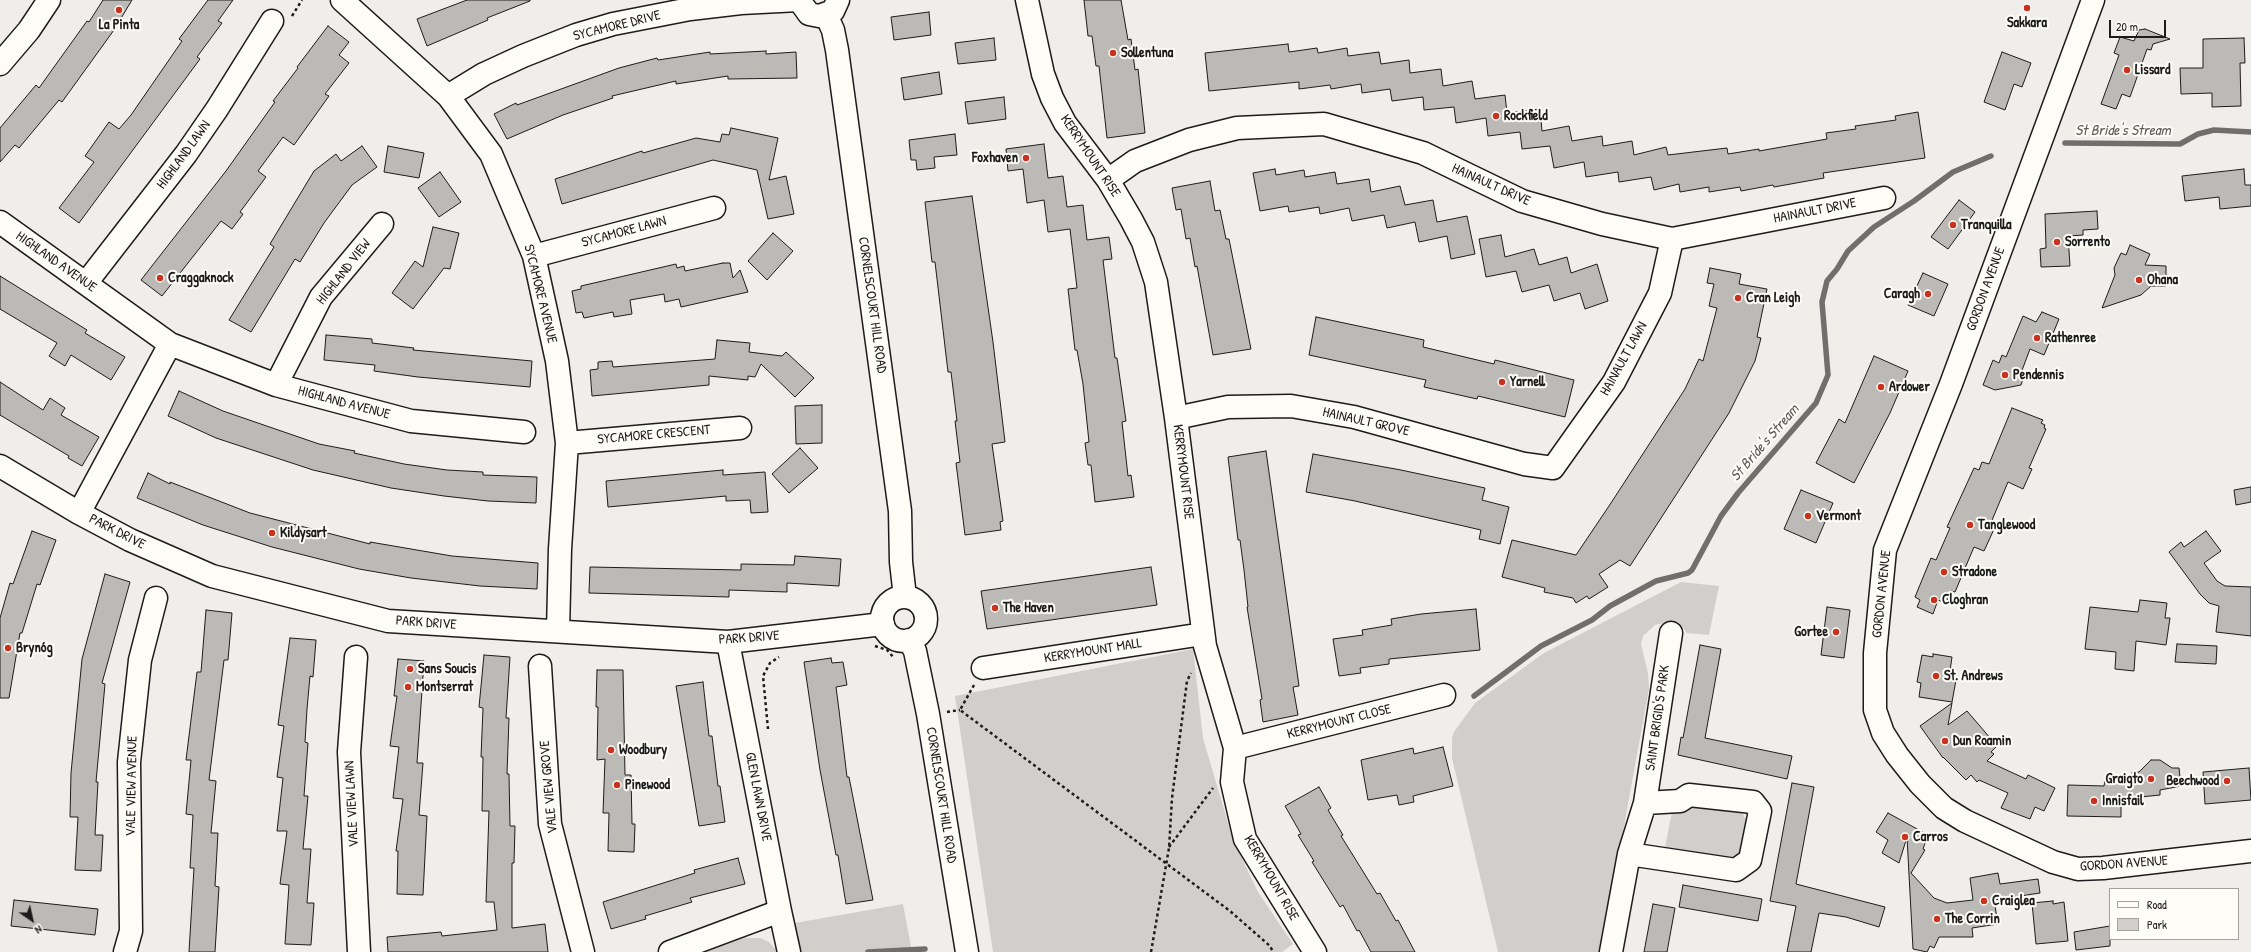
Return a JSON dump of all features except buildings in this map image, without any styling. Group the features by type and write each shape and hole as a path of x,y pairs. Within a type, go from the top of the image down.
{"street":[{"path":"0,64 29,30 49,0"},
{"name":"SYCAMORE AVENUE","path":"342,0 448,96 491,154 534,256 557,361 567,443 560,549 558,631"},
{"name":"SYCAMORE DRIVE","path":"448,96 484,74 576,35 613,24 689,4 799,0"},
{"name":"CORNELSCOURT HILL ROAD","path":"799,0 809,14 819,16 832,7"},
{"name":"KERRYMOUNT RISE","path":"1027,0 1043,74 1052,98 1065,123 1108,180 1143,242 1156,282 1176,418 1204,640 1235,748 1232,782 1245,839 1311,950"},
{"name":"GORDON AVENUE","path":"2093,0 1952,384 1885,550 1875,653 1875,710 1883,733 1897,755 1920,784 1944,808 1965,821 2053,862 2078,869 2104,868 2251,851"},
{"name":"CORNELSCOURT HILL ROAD","path":"832,7 832,26 837,50 900,511 901,562 905,597"},
{"name":"HIGHLAND LAWN","path":"86,283 186,154 281,21"},
{"name":"HAINAULT DRIVE","path":"1108,180 1135,162 1189,140 1237,128 1324,124 1423,154 1522,201 1602,224 1672,239 1884,198"},
{"name":"SYCAMORE LAWN","path":"534,256 714,208"},
{"name":"HIGHLAND AVENUE","path":"0,222 170,344 276,385 411,421 524,432"},
{"name":"HIGHLAND VIEW","path":"276,385 321,297 382,224"},
{"name":"HAINAULT LAWN","path":"1553,468 1614,382 1660,293 1672,239"},
{"path":"79,513 170,344"},
{"name":"HAINAULT GROVE","path":"1176,418 1228,407 1291,406 1354,417 1524,464 1553,468"},
{"name":"SYCAMORE CRESCENT","path":"567,443 740,428"},
{"name":"PARK DRIVE","path":"0,466 79,513 130,540 212,576 388,621 728,642 883,624"},
{"path":"905,597 918,602 922,607 926,621 921,633 909,640 896,639 885,630 883,624 882,618 888,605 892,601 905,597"},
{"name":"VALE VIEW AVENUE","path":"124,952 131,931 130,762 140,660 156,598"},
{"name":"SAINT BRIGID'S PARK","path":"1611,952 1629,854 1645,803 1671,633"},
{"name":"CORNELSCOURT HILL ROAD","path":"909,640 915,651 928,714 967,952"},
{"name":"KERRYMOUNT MALL","path":"983,668 1204,640"},
{"name":"GLEN LAWN DRIVE","path":"728,642 789,952"},
{"name":"VALE VIEW LAWN","path":"356,657 349,752 359,952"},
{"name":"VALE VIEW GROVE","path":"540,666 550,824 583,952"},
{"name":"KERRYMOUNT CLOSE","path":"1235,748 1444,695"},
{"path":"1629,854 1736,870 1750,860 1760,811 1753,802 1689,794 1680,801 1645,803"},
{"path":"670,952 780,911"}],"path":[{"path":"281,21 302,0"},
{"path":"1151,952 1169,848 1172,798 1187,681 1204,640"},
{"path":"867,646 874,646 887,650 895,659"},
{"path":"768,737 763,676 770,663 784,654"},
{"path":"960,710 983,668"},
{"path":"928,714 960,710 1230,911 1270,946 1273,952"},
{"path":"1169,848 1214,788 1232,782"}],"green space":[{"path":"1681,582 1719,586 1709,635 1687,633 1679,623 1672,622 1655,625 1643,636 1641,644 1648,673 1649,689 1601,952 1498,952 1452,758 1452,738 1454,732 1475,703 1544,653"},
{"path":"1193,649 1203,738 1233,840 1258,892 1293,944 1282,952 993,952 955,696"},
{"path":"1673,806 1728,807 1739,810 1743,814 1748,825 1745,849 1738,856 1728,858 1665,848"},
{"path":"903,904 912,952 800,952 795,923"},
{"path":"745,938 760,938 769,942 778,952 703,952"}],"waterway":[{"name":"St Bride's Stream","path":"2065,143 2180,144 2198,134 2214,130 2251,132"},
{"name":"St Bride's Stream","path":"1474,696 1541,646 1592,620 1610,606 1656,581 1688,573 1692,570 1721,516 1738,493 1816,403 1828,375 1822,302 1827,281 1837,269 1848,251 1874,227 1914,201 1953,172 1991,156"},
{"name":"St Bride's Stream","path":"868,952 925,949"}],"place":[{"name":"Sakkara","path":"2027,8"},
{"name":"La Pinta","path":"119,10"},
{"name":"Sollentuna","path":"1113,53"},
{"name":"Lissard","path":"2127,70"},
{"name":"Rockfield","path":"1496,116"},
{"name":"Foxhaven","path":"1026,158"},
{"name":"Tranquilla","path":"1953,225"},
{"name":"Sorrento","path":"2057,242"},
{"name":"Craggaknock","path":"160,278"},
{"name":"Ohana","path":"2139,280"},
{"name":"Caragh","path":"1928,294"},
{"name":"Cran Leigh","path":"1738,298"},
{"name":"Rathenree","path":"2037,338"},
{"name":"Pendennis","path":"2005,375"},
{"name":"Yarnell","path":"1502,382"},
{"name":"Ardower","path":"1881,387"},
{"name":"Vermont","path":"1808,516"},
{"name":"Tanglewood","path":"1970,525"},
{"name":"Kildysart","path":"272,533"},
{"name":"Stradone","path":"1944,572"},
{"name":"Cloghran","path":"1934,600"},
{"name":"The Haven","path":"995,608"},
{"name":"Gortee","path":"1836,632"},
{"name":"Brynóg","path":"8,648"},
{"name":"Sans Soucis","path":"410,669"},
{"name":"St. Andrews","path":"1936,676"},
{"name":"Montserrat","path":"408,687"},
{"name":"Dun Roamin","path":"1945,741"},
{"name":"Woodbury","path":"611,750"},
{"name":"Graigto","path":"2151,779"},
{"name":"Beechwood","path":"2227,781"},
{"name":"Pinewood","path":"617,785"},
{"name":"Innisfail","path":"2094,801"},
{"name":"Carros","path":"1905,837"},
{"name":"Craiglea","path":"1984,901"},
{"name":"The Corrin","path":"1937,919"}]}
